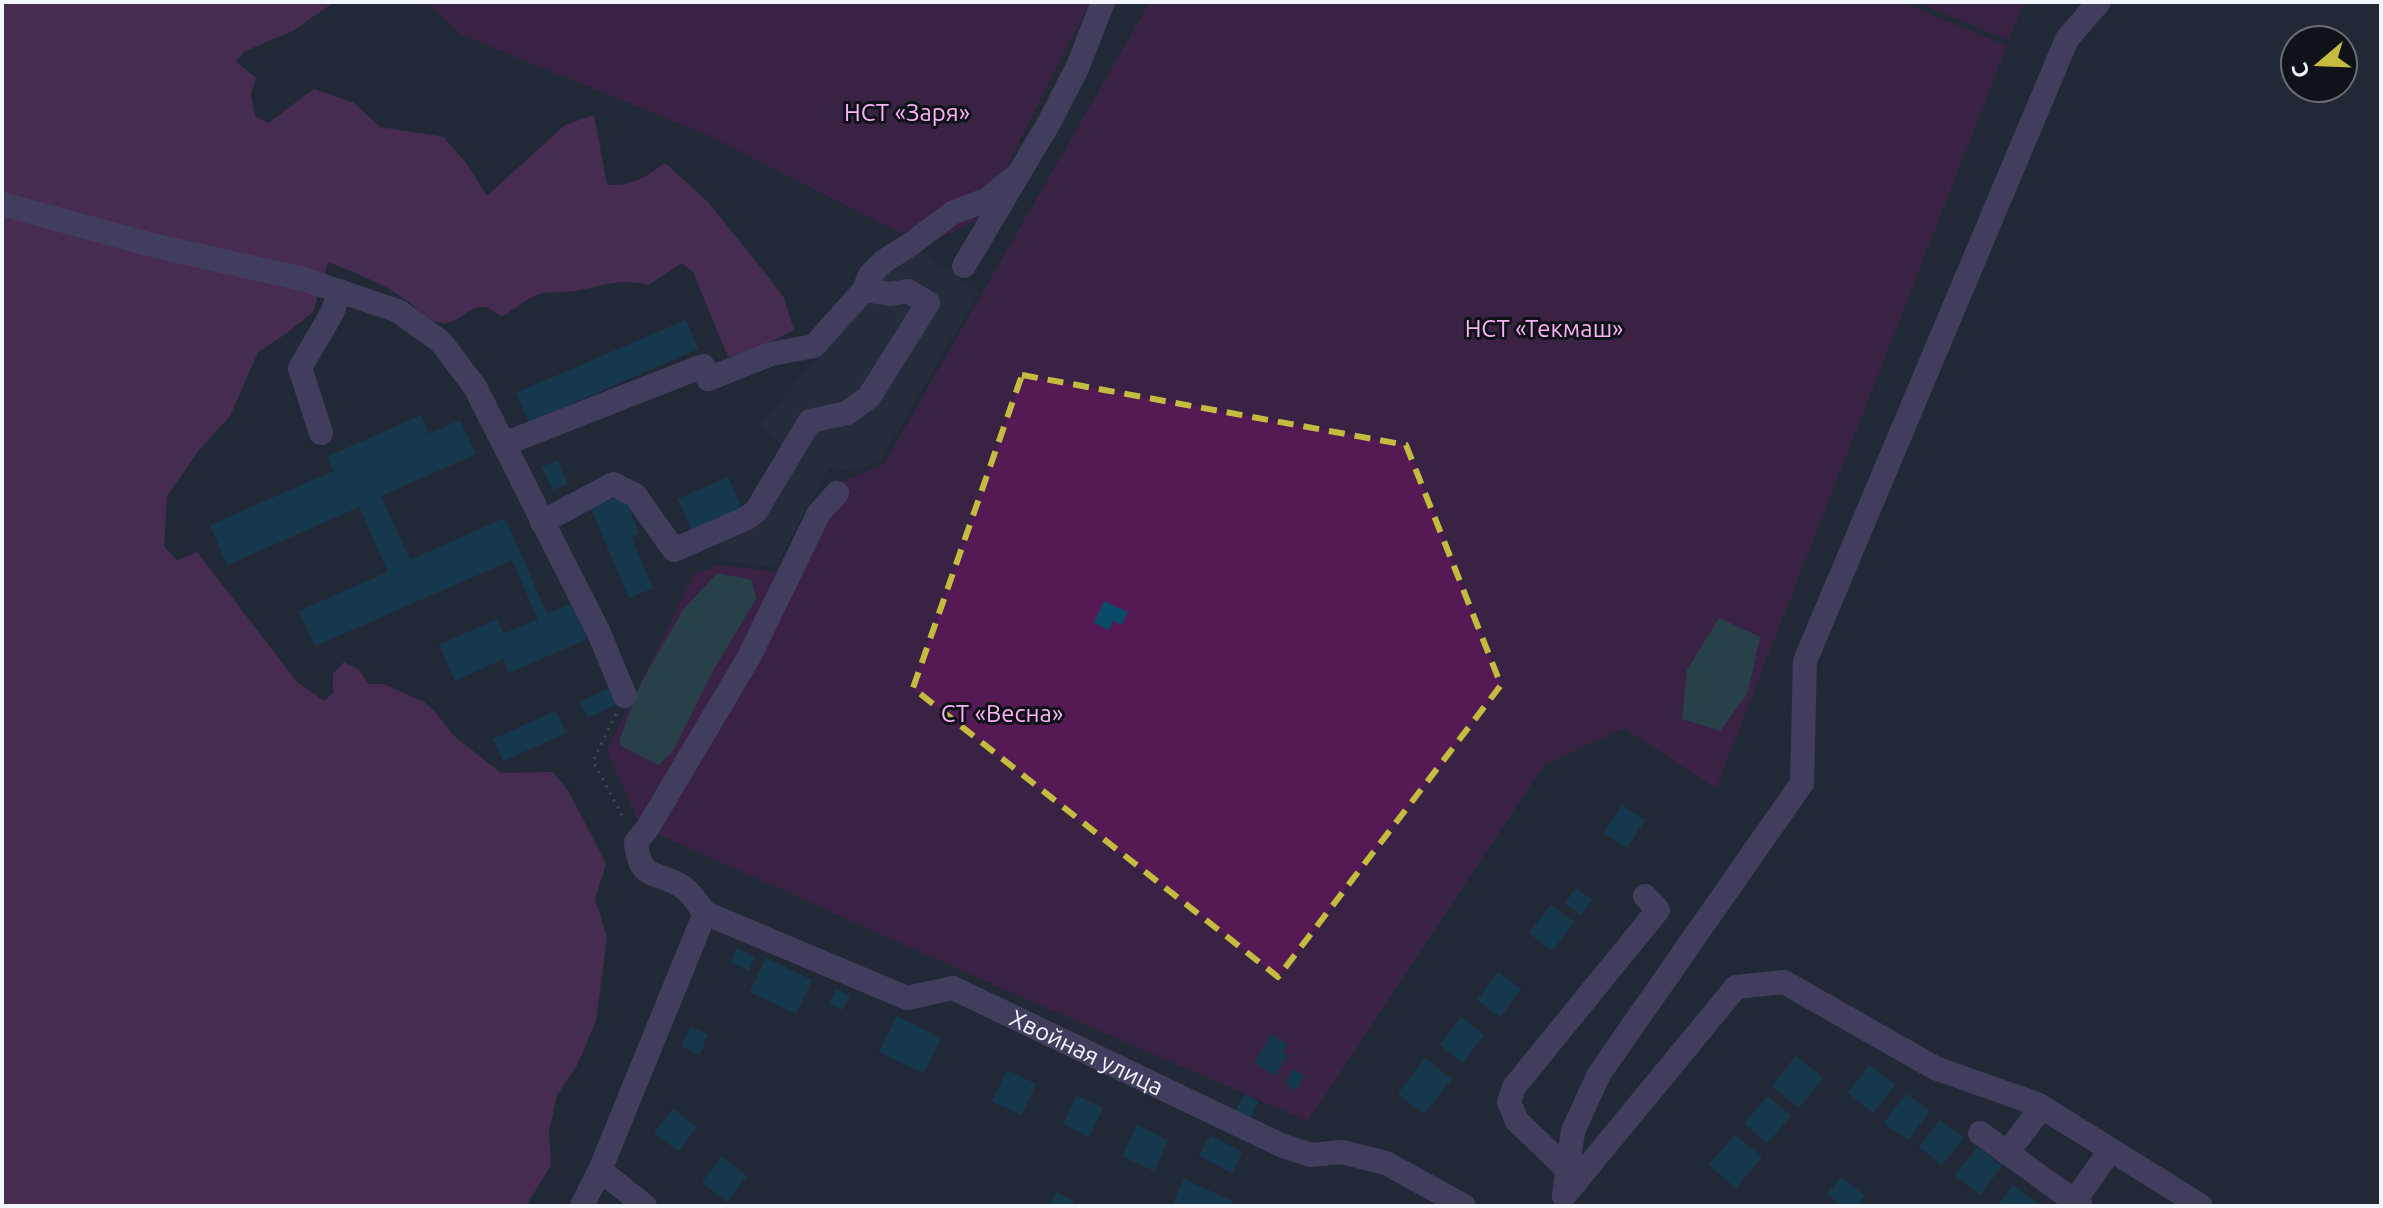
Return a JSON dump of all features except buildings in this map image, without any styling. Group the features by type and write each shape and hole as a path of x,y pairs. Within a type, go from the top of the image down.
{"street":[{"path":"964,266 1050,121 1078,66 1103,2"},
{"path":"1562,1200 1573,1131 1599,1074 1802,783 1805,661 2067,39 2099,2"},
{"path":"504,444 703,366 708,379 771,354 814,346 864,290 870,275 884,261 952,213 986,200 1016,176"},
{"path":"2,204 156,246 303,279 398,311 441,342 475,387 599,633 625,696"},
{"path":"542,522 613,484 635,495 674,550 747,518 756,511 810,421 847,413 869,397 928,303 908,291 890,294 864,290"},
{"path":"321,433 300,368 332,313 340,291"},
{"path":"582,1206 600,1170 705,913 684,888 645,872 637,858 636,842 647,829 749,657 819,513 837,493"},
{"path":"1568,1170 1517,1121 1509,1102 1514,1087 1658,910 1645,896"},
{"name":"Хвойная улица","path":"705,913 907,998 953,988 1283,1146 1311,1155 1342,1152 1386,1163 1464,1206"},
{"path":"1562,1200 1736,987 1784,982 1935,1068 2042,1107 2201,1206"},
{"path":"2007,1153 2042,1107"},
{"path":"1980,1133 2078,1204 2111,1150"},
{"path":"600,1170 645,1206"}],"path":[{"path":"625,696 593,761 636,842"}],"highlighted area":[{"path":"1022,375 1406,445 1501,685 1278,977 913,688"}],"shaded area":[{"path":"2,2 334,2 293,31 245,51 236,62 256,78 251,94 255,116 268,123 314,89 354,103 380,127 445,137 487,196 565,125 594,115 607,185 638,180 665,163 708,202 784,298 794,330 764,345 728,357 693,272 682,263 648,285 617,282 543,293 502,316 480,307 445,323 429,318 379,284 328,262 313,312 258,352 230,416 199,450 167,496 164,546 177,561 197,552 297,682 324,701 333,693 333,674 344,662 359,670 369,684 383,684 424,702 454,736 501,773 553,772 569,792 606,864 595,899 607,937 596,1021 576,1067 557,1095 549,1131 551,1165 526,1206 2,1206"},
{"path":"916,249 979,292 880,461 857,471 829,468 775,567 719,560 722,533 737,530 784,447 759,425 872,297 896,256"},
{"path":"717,573 752,580 756,599 711,674 673,751 658,765 621,746 619,741 641,683 683,610"},
{"path":"1719,618 1760,637 1748,692 1720,731 1682,719 1687,670"}],"green space":[{"name":"НСТ «Заря»","path":"426,2 1090,2 980,219 924,245 710,136 462,35"},
{"path":"1150,2 1900,2 2007,46 1716,788 1624,728 1544,765 1308,1121 647,829 640,825 607,751 694,574 721,565 779,572 830,488 884,464"},
{"path":"1916,2 2024,2 2009,40"}],"park label":[{"name":"НСТ «Текмаш»","path":"1544,328"},
{"name":"СТ «Весна»","path":"1002,713"}]}
